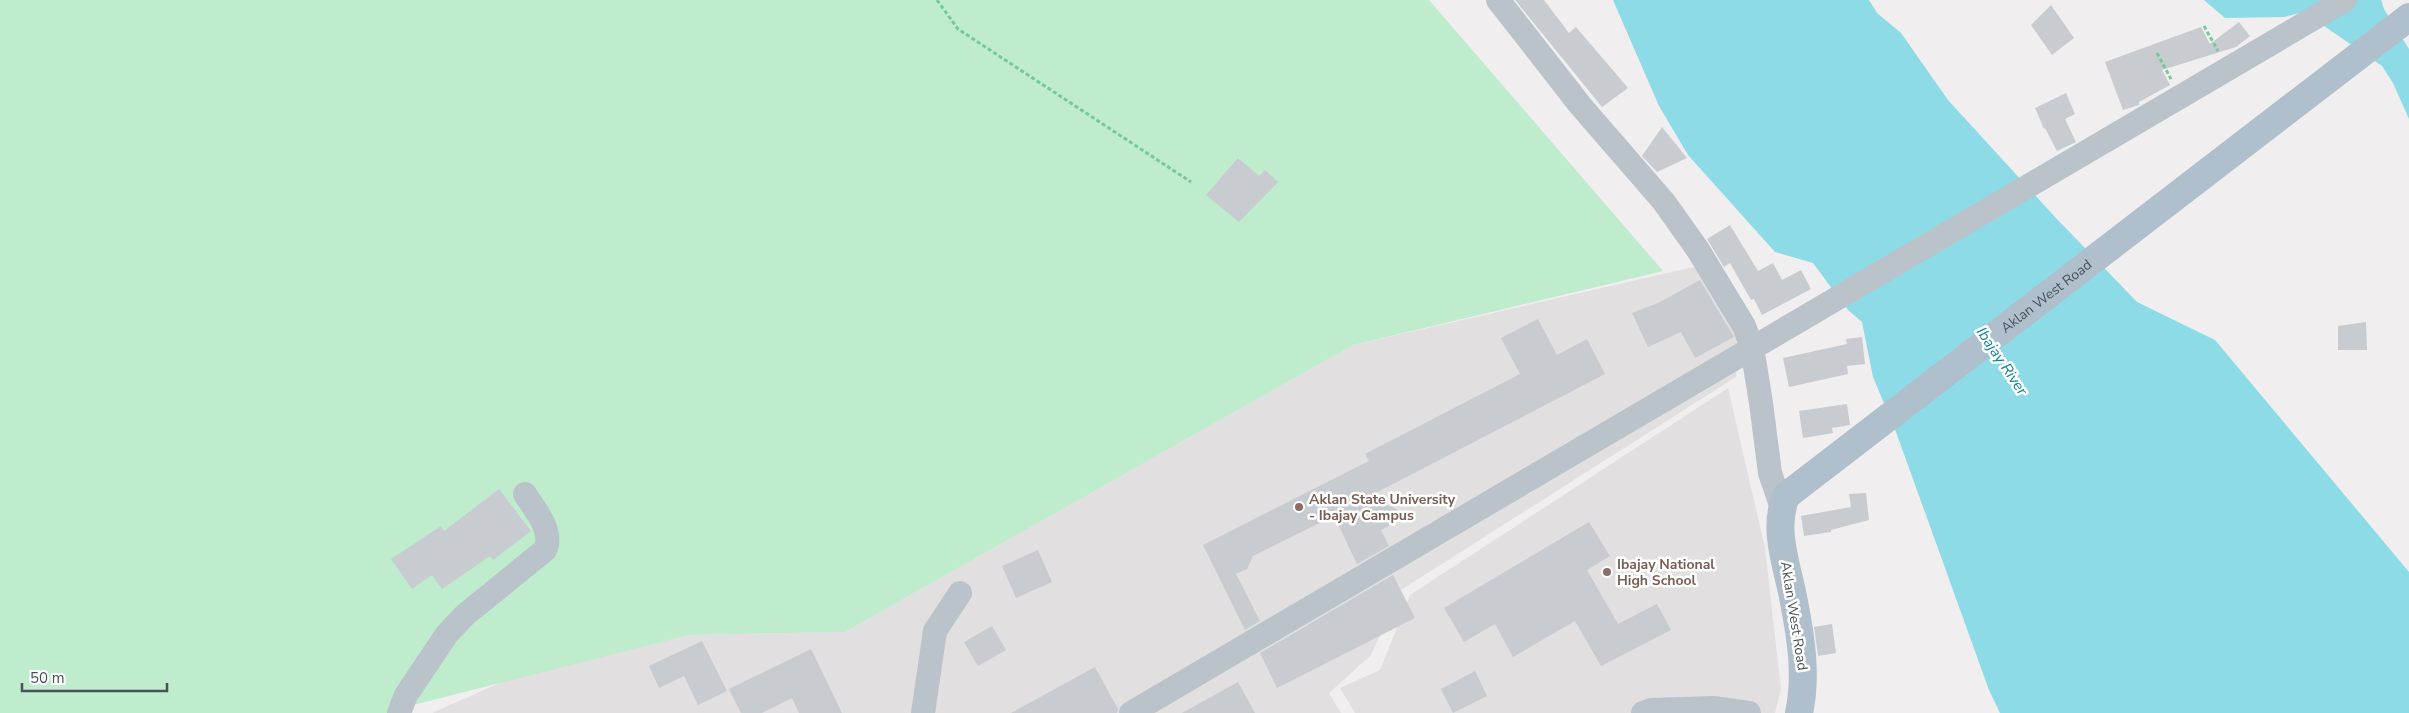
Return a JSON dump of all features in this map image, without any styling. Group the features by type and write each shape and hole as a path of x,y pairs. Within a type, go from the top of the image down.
{"main road":[{"name":"Aklan West Road","path":"1799,713 1803,678 1802,654 1795,603 1779,530 1786,496 2409,17"}],"street":[{"path":"1498,0 1580,105 1664,202 1698,250 1744,326 1752,348 1770,473 1782,508"},
{"path":"1130,713 1391,562 1481,506 1830,304 2345,0"},
{"path":"399,713 406,695 446,634 465,615 545,550 549,542 548,532 525,494"},
{"path":"923,713 935,631 960,593"},
{"path":"1643,713 1651,710 1713,708 1749,713"}],"path":[{"path":"936,0 958,29 1191,182"},
{"path":"2204,26 2228,69"},
{"path":"2158,53 2181,97"}],"shaded area":[{"name":"Aklan State University - Ibajay Campus","path":"1698,266 1740,344 1736,377 1401,590 1371,655 1329,693 1341,713 432,713 507,680 689,635 845,632 1353,345"},
{"name":"Ibajay National High School","path":"1728,388 1765,548 1781,689 1775,713 1355,713 1340,688 1380,670 1410,595"}],"green space":[{"path":"0,0 1429,0 1663,271 1353,345 845,632 689,635 413,705 403,713 0,713"}],"water":[{"name":"Ibajay River","path":"1613,0 1869,0 1877,13 1901,33 1948,100 2055,217 2137,302 2215,340 2409,572 2409,713 2000,713 1989,690 1896,432 1873,377 1862,322 1848,310 1813,263 1775,252 1688,155 1659,106"},
{"path":"2204,0 2381,0 2384,9 2409,49 2409,119 2393,83 2382,66 2304,12 2284,17 2225,18"}],"building":[{"path":"1515,0 1544,0 1569,33 1576,27 1628,88 1602,107"},
{"path":"2051,5 2074,38 2052,55 2031,25"},
{"path":"2239,22 2250,36 2236,47 2162,70 2170,85 2139,102 2139,105 2123,110 2105,62 2201,27 2210,44"},
{"path":"2066,93 2075,114 2065,119 2076,142 2057,151 2044,129 2035,108"},
{"path":"1662,127 1687,158 1657,172 1642,156"},
{"path":"1238,158 1259,176 1265,170 1278,182 1239,222 1206,195"},
{"path":"1730,225 1758,271 1773,263 1782,280 1801,270 1811,289 1762,315 1754,299 1751,300 1730,263 1724,267 1707,239"},
{"path":"1700,280 1734,337 1695,358 1681,332 1648,347 1632,313 1658,303"},
{"path":"1538,319 1557,355 1587,339 1605,374 1366,498 1395,508 1399,513 1399,519 1381,530 1389,546 1357,564 1334,516 1253,556 1247,569 1236,574 1260,621 1245,630 1203,545 1369,461 1365,454 1520,374 1501,338"},
{"path":"2366,322 2367,350 2338,350 2338,326"},
{"path":"1862,337 1865,364 1847,366 1848,374 1789,387 1783,358 1847,344 1846,339"},
{"path":"1847,404 1850,425 1832,428 1833,433 1803,438 1799,411"},
{"path":"499,489 531,531 493,560 490,556 442,589 432,575 412,589 391,559 441,526 444,531"},
{"path":"1866,493 1869,520 1831,530 1831,532 1804,536 1801,516 1851,507 1849,494"},
{"path":"1589,522 1610,556 1587,570 1618,624 1657,604 1671,630 1601,666 1575,621 1513,657 1495,624 1464,642 1444,608"},
{"path":"1038,550 1052,582 1016,598 1002,566"},
{"path":"1393,575 1415,618 1277,688 1260,653"},
{"path":"1832,624 1836,653 1818,656 1814,627"},
{"path":"992,626 1006,650 978,666 964,642"},
{"path":"702,641 727,691 698,705 684,676 659,688 649,666"},
{"path":"811,649 842,713 799,713 792,698 762,713 741,713 729,689"},
{"path":"1095,667 1118,709 1117,713 1011,713"},
{"path":"1475,671 1487,696 1453,713 1441,689"},
{"path":"1238,682 1255,713 1182,713"}],"place":[{"name":"Aklan State University - Ibajay Campus","path":"1299,507"},
{"name":"Ibajay National High School","path":"1607,572"}]}
